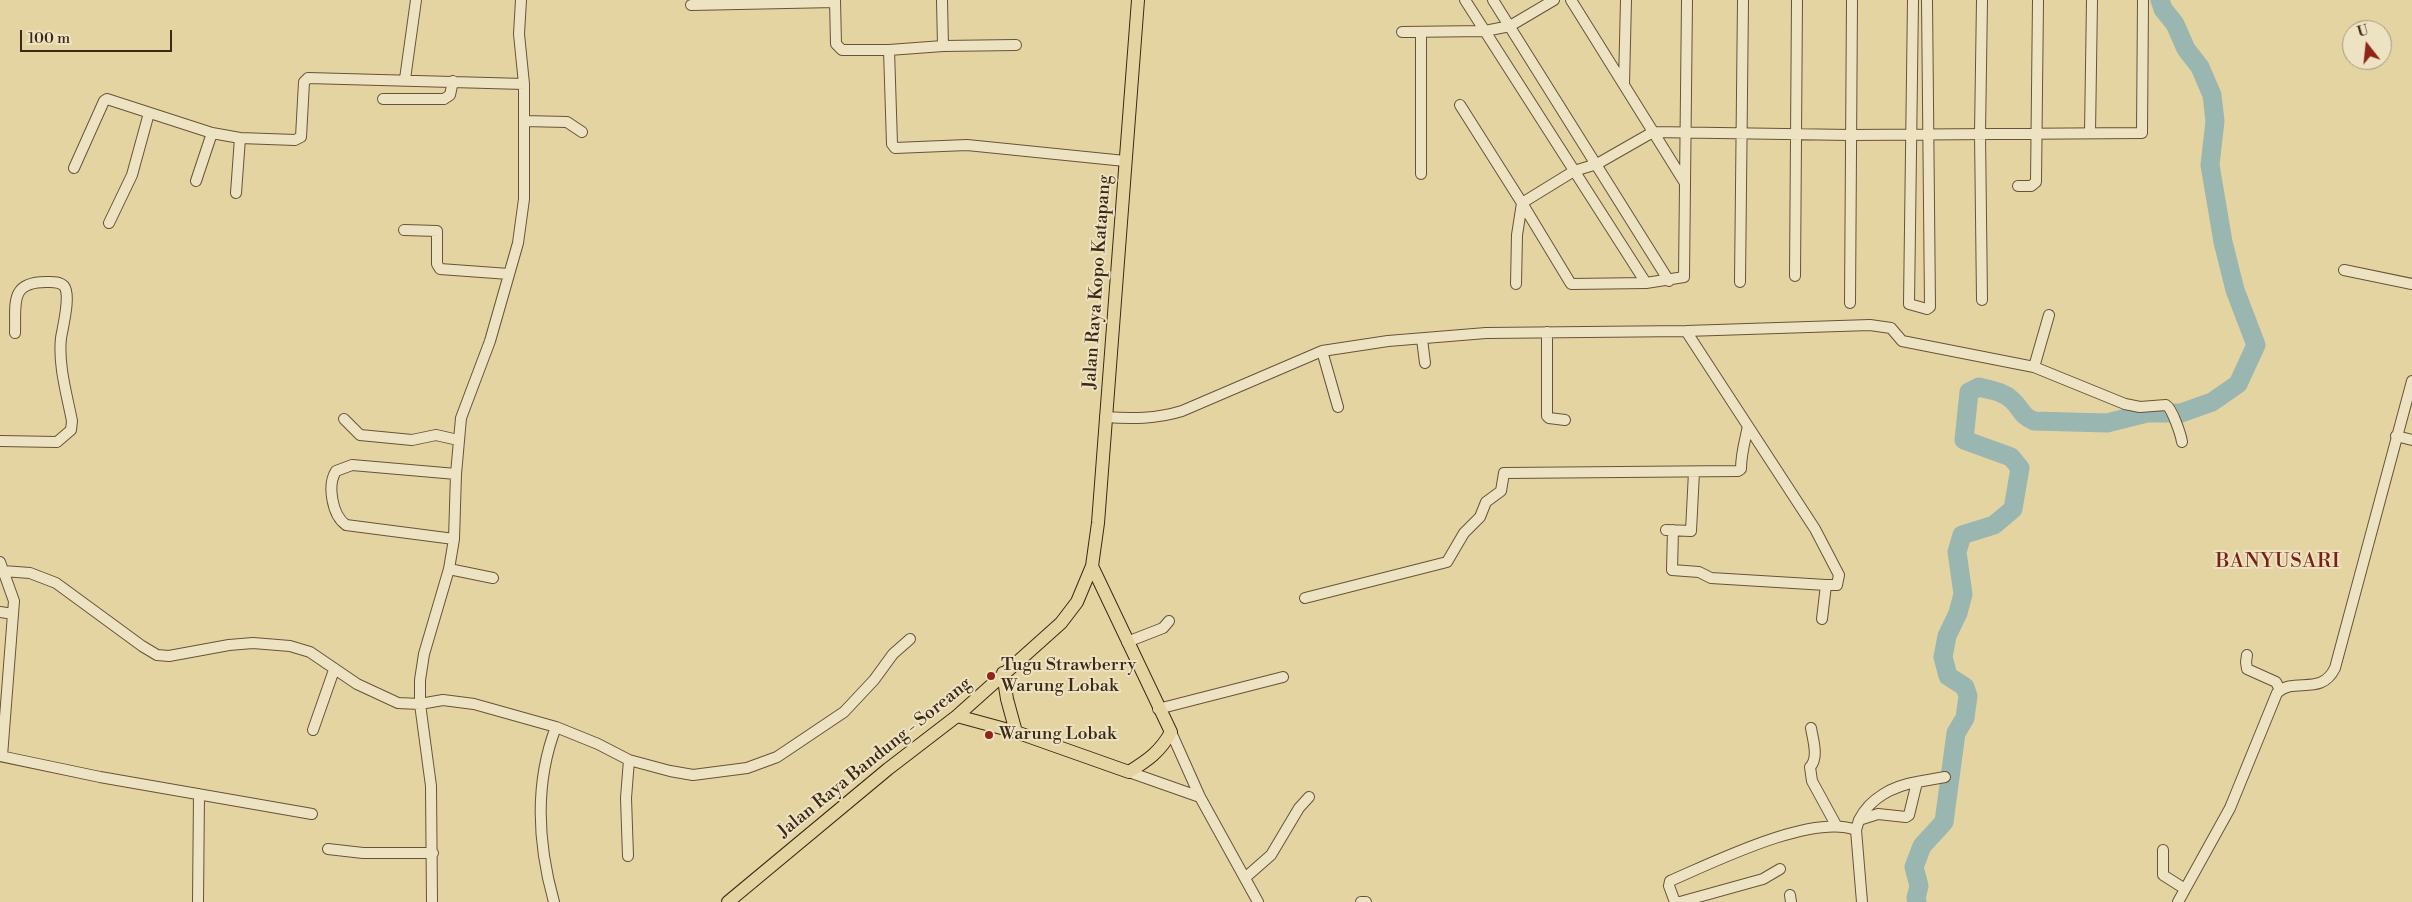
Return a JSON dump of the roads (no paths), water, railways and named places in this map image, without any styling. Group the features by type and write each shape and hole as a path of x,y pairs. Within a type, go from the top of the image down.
{"main road":[{"name":"Jalan Raya Kopo Katapang","path":"1092,566 1098,523 1138,0"},
{"name":"Jalan Raya Bandung - Soreang","path":"728,902 888,769 957,716 1061,623 1072,609 1092,566"},
{"path":"957,716 1016,732 1129,772 1157,753 1171,732 1158,709 1092,566"},
{"path":"1081,592 1090,589 1105,593"},
{"path":"1003,674 1007,699 1016,732"}],"street":[{"path":"405,79 416,0"},
{"path":"432,902 431,786 421,709 424,654 449,569 454,539 458,440 467,399 490,341 518,243 524,200 524,84 519,34 521,0"},
{"path":"942,0 943,46"},
{"path":"1465,0 1646,283"},
{"path":"1494,0 1669,281"},
{"path":"1402,32 1485,31 1510,26 1554,0"},
{"path":"1571,0 1685,183"},
{"path":"1624,84 1626,0"},
{"path":"1460,106 1522,202 1571,284 1646,283 1669,281 1685,276 1687,0"},
{"path":"1740,282 1743,0"},
{"path":"1795,276 1797,0"},
{"path":"1850,304 1852,0"},
{"path":"1913,0 1909,304 1927,309 1930,307 1927,0"},
{"path":"1982,0 1980,133 1982,300"},
{"path":"2018,186 2031,186 2036,182 2038,0"},
{"path":"2090,133 2092,0"},
{"path":"1516,284 1518,216 1522,202 1574,171 1597,164 1653,132 1851,135 2037,132 2142,133 2143,0"},
{"path":"691,5 835,1 836,44 842,50 1016,45"},
{"path":"1421,174 1422,32"},
{"path":"889,50 892,144 895,148 967,145 1125,161"},
{"path":"74,168 106,100 212,133 240,138 299,139 301,136 304,82 308,78 405,79 524,84"},
{"path":"383,99 444,99 450,95 453,81"},
{"path":"109,224 132,175 149,113"},
{"path":"524,121 567,122 582,132"},
{"path":"196,181 212,133"},
{"path":"236,192 240,138"},
{"path":"404,230 437,231 437,264 440,269 509,274"},
{"path":"2344,270 2412,284"},
{"path":"0,441 56,442 71,430 72,421 62,364 61,341 68,294 64,286 57,282 40,282 21,287 16,294 15,333"},
{"path":"2034,366 2049,315"},
{"path":"1105,417 1152,418 1182,411 1322,351 1388,341 1486,333 1887,326 1894,330 1902,341 2034,366 2125,404 2140,407 2166,405 2181,433 2182,442"},
{"path":"1686,331 1815,529 1840,575 1837,585 1711,578 1699,572 1672,570 1669,530 1691,531 1694,472"},
{"path":"1547,332 1547,416 1549,418 1565,420"},
{"path":"1422,339 1425,363"},
{"path":"1322,351 1338,408"},
{"path":"2280,690 2322,683 2332,676 2412,380"},
{"path":"344,418 360,435 412,440 436,436 458,440"},
{"path":"1305,598 1447,562 1464,533 1480,517 1486,502 1502,491 1504,473 1740,471 1741,450 1748,426"},
{"path":"2396,436 2412,440"},
{"path":"454,539 346,525 336,515 332,478 336,471 352,465 456,474"},
{"path":"1,566 14,602 4,664 1,756 100,777 312,814"},
{"path":"1,566 30,573 56,583 157,655 180,654 229,645 275,644 310,652 332,675 398,703 421,709 443,700 459,701 553,735 598,744 628,766 683,774 703,774 763,764 778,757 844,712 874,680 893,654 910,639"},
{"path":"449,569 493,578"},
{"path":"1822,619 1826,585"},
{"path":"0,612 13,614"},
{"path":"1127,642 1163,628 1169,621"},
{"path":"2178,902 2230,808 2280,690 2276,682 2248,669 2246,662 2248,655"},
{"path":"313,730 332,675"},
{"path":"1158,709 1283,677"},
{"path":"1812,728 1815,763 1810,767 1812,781 1836,825"},
{"path":"1171,732 1200,797 1246,877 1258,902"},
{"path":"553,735 540,806 540,841 554,902"},
{"path":"628,766 626,798 628,856"},
{"path":"1129,772 1200,797"},
{"path":"1862,902 1858,825 1870,803 1896,787 1945,777"},
{"path":"1675,902 1670,881 1793,831 1836,825 1858,825 1878,814 1906,817 1909,814 1917,782"},
{"path":"198,902 199,794"},
{"path":"1246,877 1271,856 1299,808 1309,798"},
{"path":"328,849 363,853 433,853"},
{"path":"2163,850 2163,875 2185,888"},
{"path":"1680,902 1763,879 1780,869"},
{"path":"1361,902 1366,902"}],"waterway":[{"path":"1917,902 1919,886 1914,867 1922,846 1944,822 1956,733 1965,718 1968,696 1965,687 1948,676 1943,657 1947,636 1958,613 1963,594 1957,552 1962,535 1994,525 2013,509 2020,468 2011,457 1964,440 1969,392 1979,387 2000,393 2012,400 2029,419 2034,421 2107,423 2147,413 2181,413 2212,402 2238,384 2256,345 2235,290 2223,242 2210,165 2215,121 2212,95 2200,67 2186,49 2175,24 2163,9 2160,0"}],"place":[{"name":"Tugu Strawberry Warung Lobak","path":"991,676"},
{"name":"Warung Lobak","path":"989,735"}],"district":[{"name":"BANYUSARI","path":"2278,562"}]}
